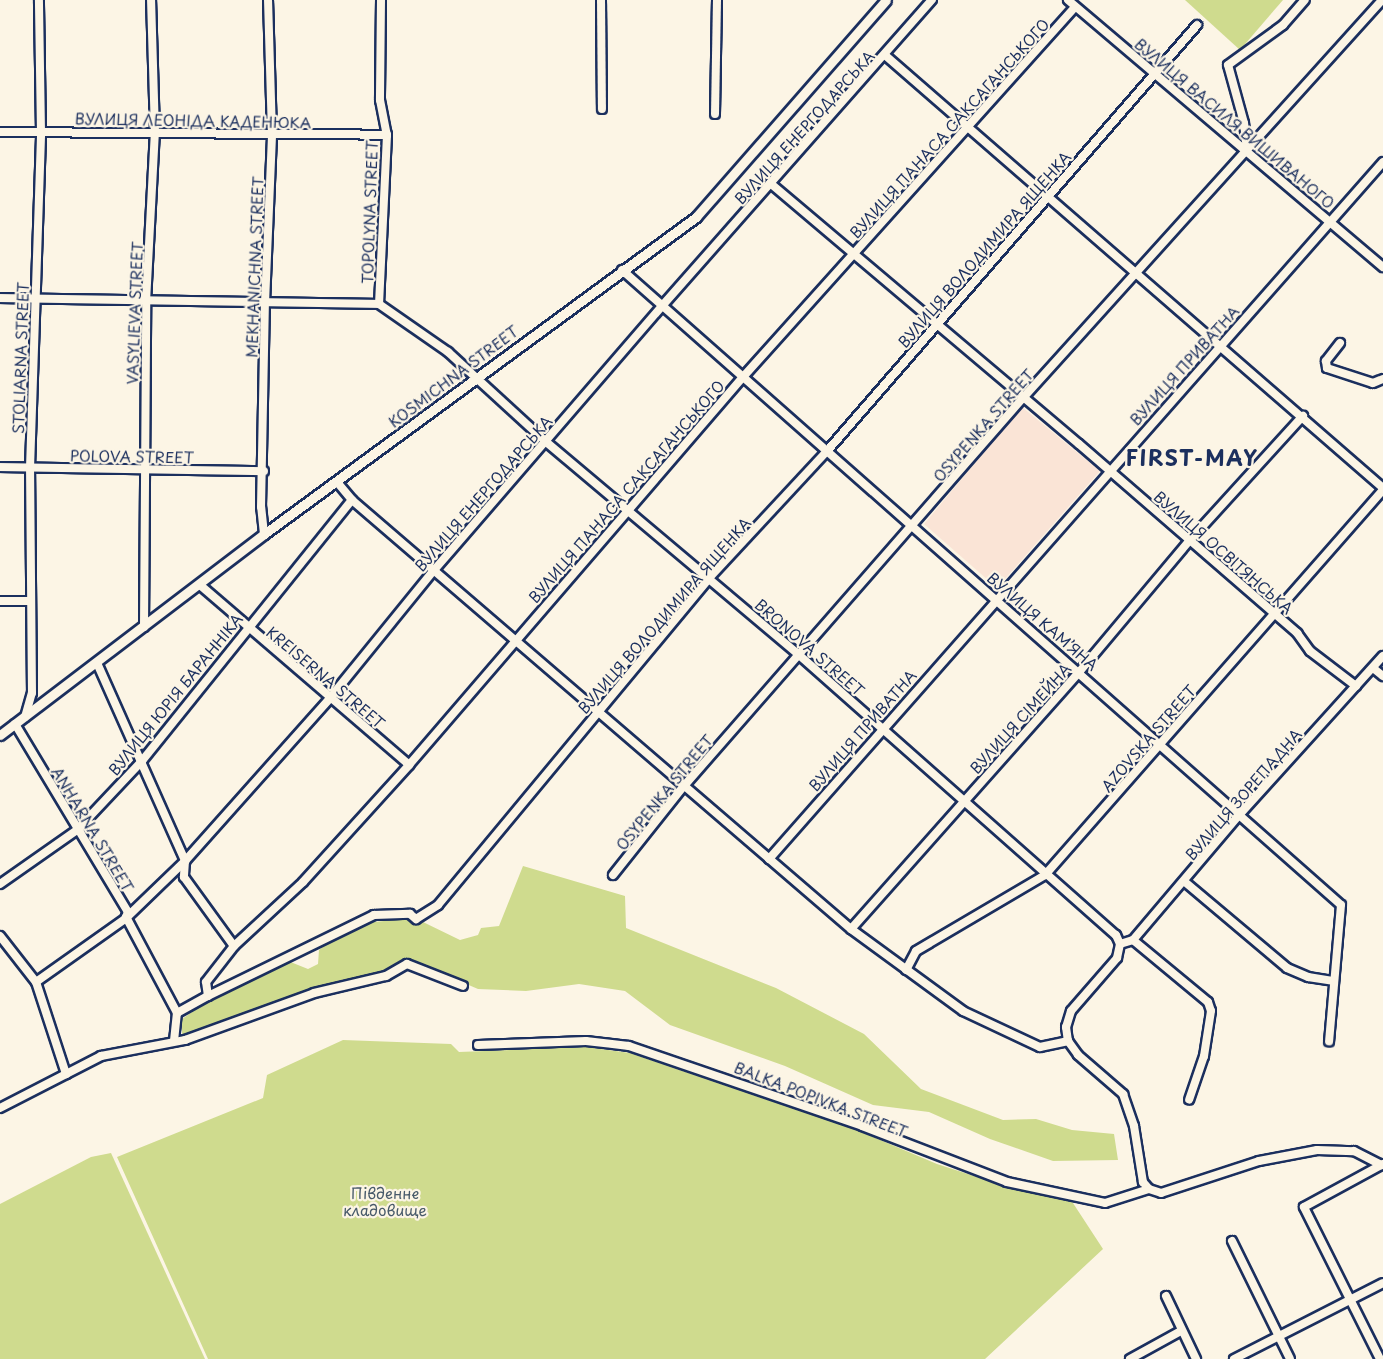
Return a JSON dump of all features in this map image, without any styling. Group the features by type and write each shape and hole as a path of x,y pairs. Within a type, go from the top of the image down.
{"main road":[{"name":"KOSMICHNA STREET","path":"0,735 200,585 264,534 708,206 886,0"}],"street":[{"name":"STOLIARNA STREET","path":"25,717 32,693 30,468 41,132 39,0"},
{"name":"VASYLIEVA STREET","path":"144,627 146,302 155,134 151,0"},
{"name":"MEKHANICHNA STREET","path":"264,534 261,507 264,471 265,303 272,134 268,0"},
{"name":"TOPOLYNA STREET","path":"381,0 380,100 387,135 379,304 441,346 475,378"},
{"path":"602,0 602,110"},
{"path":"715,114 717,0"},
{"name":"ВУЛИЦЯ ЕНЕРГОДАРСЬКА","path":"36,982 126,917 184,861 330,698 435,569 545,441 770,183 886,56 932,0"},
{"name":"ВУЛИЦЯ ВАСИЛЯ ВИШИВАНОГО","path":"1068,0 1157,73 1383,267"},
{"path":"1247,150 1244,123 1228,65 1283,25 1305,0"},
{"name":"OSYPENKA STREET","path":"613,875 683,787 798,654 915,525 1022,399 1382,0"},
{"name":"ВУЛИЦЯ ПАНАСА САКСАГАНСЬКОГО","path":"208,996 206,982 234,946 303,882 409,765 515,639 743,377 969,128 1075,7"},
{"name":"ВУЛИЦЯ ВОЛОДИМИРА ЯЩЕНКА","path":"177,1013 374,915 410,914 416,919 438,905 709,578 828,450 1197,25"},
{"path":"886,56 1136,270 1219,346 1303,416 1383,489"},
{"name":"ВУЛИЦЯ ЛЕОНІДА КАДЕНЮКА","path":"0,132 387,135"},
{"name":"ВУЛИЦЯ ПРИВАТНА","path":"769,859 996,597 1383,162"},
{"name":"ВУЛИЦЯ ОСВІТЯНСЬКА","path":"770,183 937,322 1022,399 1190,540 1297,633 1310,651 1356,686"},
{"name":"ВУЛИЦЯ КАМ’ЯНА","path":"622,270 915,525 1341,905 1329,1041"},
{"path":"0,298 379,304"},
{"path":"1340,343 1326,361 1327,368 1373,383 1383,379"},
{"name":"BRONOVA STREET","path":"475,378 545,441 798,654 1045,875 1116,935 1120,944"},
{"name":"ВУЛИЦЯ СІМЕЙНА","path":"851,929 1080,671 1190,540 1303,416"},
{"name":"POLOVA STREET","path":"0,467 264,471"},
{"path":"337,482 352,500 435,569 683,787 851,929 963,1011 1040,1047 1068,1041"},
{"name":"AZOVSKA STREET","path":"906,970 916,951 1045,875 1383,489"},
{"name":"ВУЛИЦЯ ЮРІЯ БАРАННІКА","path":"0,884 77,830 141,761 246,628 352,500"},
{"name":"KREISERNA STREET","path":"200,585 246,628 409,765"},
{"path":"0,601 31,601"},
{"name":"ВУЛИЦЯ ЗОРЕПАДНА","path":"1133,940 1185,882 1240,814 1383,656"},
{"path":"97,663 184,861 184,877 234,946"},
{"path":"1373,668 1383,676"},
{"name":"ANHARNA STREET","path":"15,724 128,912 126,917 177,1013"},
{"path":"1185,882 1287,968 1308,977 1333,981"},
{"path":"0,936 36,982 66,1074"},
{"path":"1149,1189 1143,1182 1134,1126 1124,1094 1078,1055 1068,1041 1066,1027 1071,1011 1117,958 1120,944 1133,940 1208,1002 1211,1011 1204,1056 1189,1100"},
{"path":"0,1108 101,1056 212,1032 314,993 386,976 407,964 463,986"},
{"path":"174,1041 177,1013"},
{"name":"BALKA POPIVKA STREET","path":"478,1045 586,1041 629,1046 862,1126 1007,1182 1105,1203 1149,1189 1161,1193 1258,1161 1317,1150 1354,1151 1383,1165"},
{"path":"1380,1359 1304,1207 1383,1165"},
{"path":"1232,1241 1290,1359"},
{"path":"1234,1359 1383,1284"},
{"path":"1166,1296 1196,1359"},
{"path":"1130,1359 1181,1331"}],"shaded area":[{"path":"1022,407 1100,471 997,588 924,524"}],"green space":[{"path":"1185,0 1283,0 1240,50"},
{"path":"523,866 625,896 626,928 776,988 864,1034 921,1089 1003,1120 1036,1119 1072,1130 1114,1134 1118,1160 1053,1161 990,1139 929,1112 873,1105 785,1066 670,1025 625,991 579,984 526,991 478,989 415,962 399,961 380,975 341,980 194,1035 182,1036 182,1019 212,998 288,961 308,969 318,964 319,950 337,936 364,923 404,919 423,922 460,940 478,935 481,928 499,926"},
{"name":"Південне кладовище","path":"343,1040 451,1044 459,1052 586,1047 630,1053 859,1131 937,1164 1005,1186 1071,1200 1103,1249 985,1359 208,1359 117,1157 263,1098 267,1075"},
{"path":"111,1153 205,1359 0,1359 0,1204 91,1157"}],"district":[{"name":"FIRST-MAY","path":"1192,457"}]}
